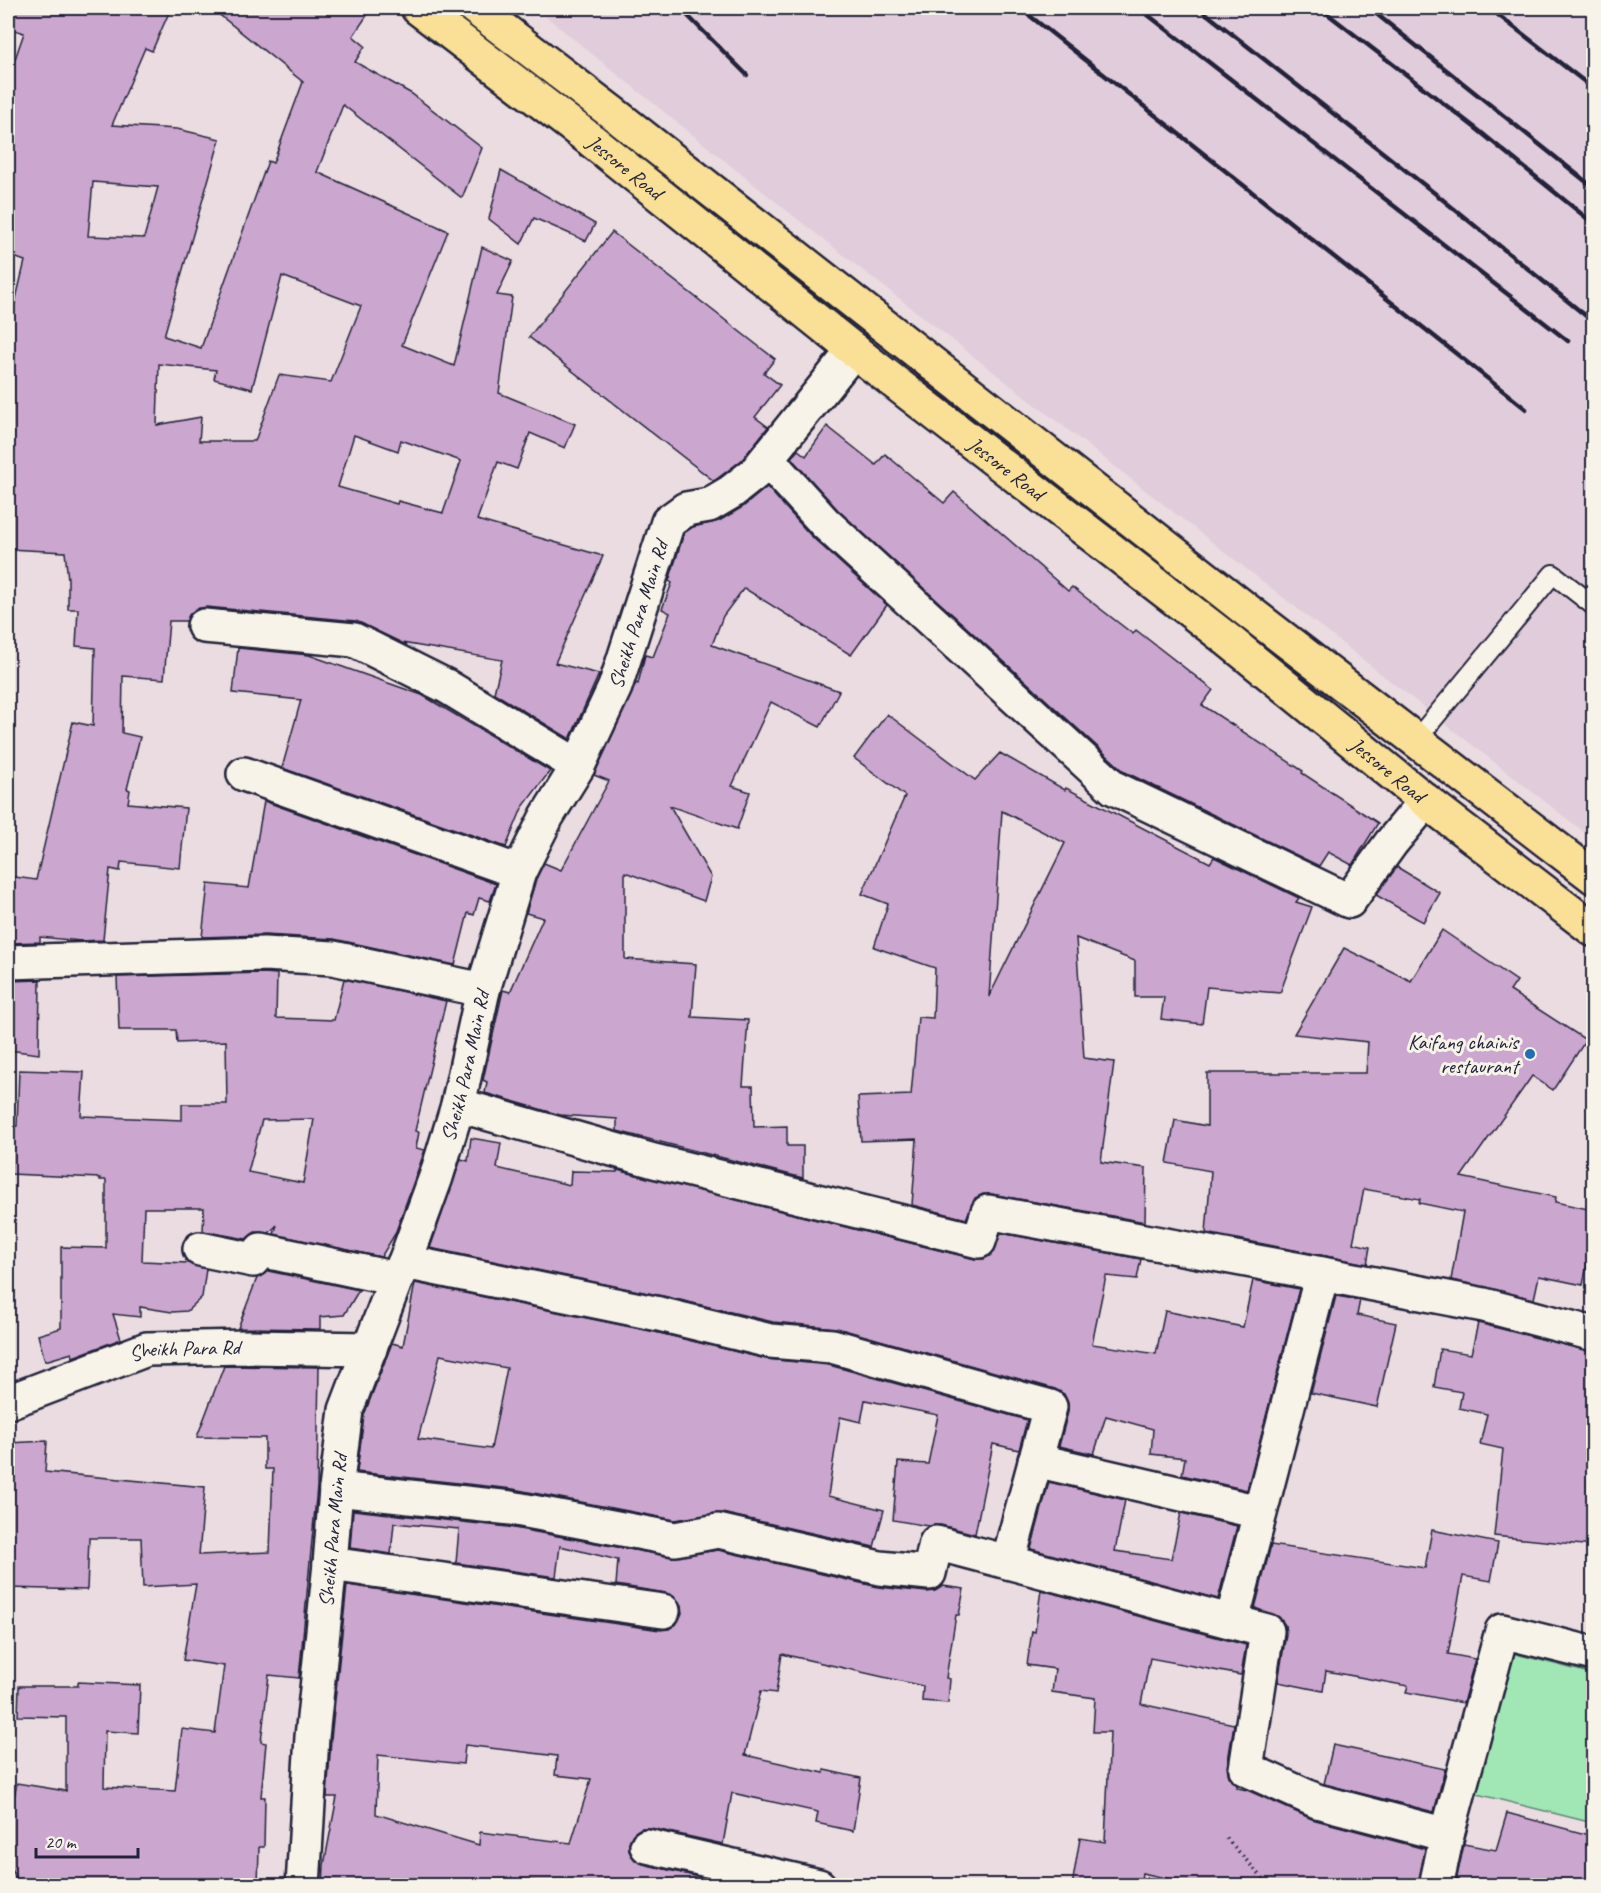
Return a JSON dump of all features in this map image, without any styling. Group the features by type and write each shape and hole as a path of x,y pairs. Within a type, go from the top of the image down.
{"highway":[{"name":"Jessore Road","path":"418,8 591,140 852,349 1228,640 1426,801 1593,930"},
{"path":"475,8 1249,612 1593,877"},
{"path":"854,302 852,349 893,332"}],"street":[{"name":"Sheikh Para Main Rd","path":"303,1886 312,1737 346,1410 436,1177 458,1105 483,990 519,872 547,816 578,766 615,687 668,522 686,509 709,505 731,492 755,473 852,349"},
{"path":"767,459 825,523 1114,788 1349,901 1391,843 1426,801"},
{"path":"204,626 354,640 446,686 578,766"},
{"path":"244,774 519,872"},
{"path":"8,962 264,954 333,957 483,990"},
{"path":"458,1105 654,1161 979,1241 988,1212 1484,1305 1593,1334"},
{"path":"200,1249 253,1260 261,1250 400,1270 659,1314 770,1341 832,1346 1050,1407 1008,1562"},
{"path":"1232,1621 1322,1274"},
{"name":"Sheikh Para Rd","path":"8,1402 147,1349 248,1347 370,1349"},
{"path":"1035,1460 1259,1512"},
{"path":"336,1489 511,1508 675,1539 718,1531 880,1568 929,1573 936,1543 1267,1631 1246,1769 1317,1801 1447,1835"},
{"path":"330,1564 663,1611"},
{"path":"1436,1886 1447,1835 1502,1631 1593,1654"},
{"path":"647,1846 819,1886"}],"lane":[{"path":"1416,740 1553,574 1593,606"}],"path":[{"path":"1226,1838 1270,1886"}],"shaded area":[{"path":"535,8 1593,8 1593,839 796,218"}],"green space":[{"path":"1508,1652 1593,1674 1593,1823 1473,1793"}],"building":[{"path":"8,8 171,8 152,51 145,48 112,125 177,129 220,139 164,336 201,348 268,161 273,163 303,82 211,8 372,8 353,36 365,46 355,62 412,94 482,148 462,198 343,105 317,172 448,231 402,345 454,366 482,247 513,261 497,295 512,297 499,393 575,424 565,448 530,433 517,469 498,462 477,520 603,556 555,663 599,674 570,739 494,693 502,660 402,643 356,621 206,607 196,609 189,615 187,621 169,621 164,679 123,676 122,733 140,737 127,789 130,790 128,803 186,808 180,868 121,862 120,871 110,869 103,940 81,941 40,937 40,942 8,943 8,876 36,880 73,722 93,726 95,648 76,646 78,609 68,609 65,552 8,549 8,332 25,261 8,255 8,79 24,33 8,28","holes":["93,182 158,187 144,238 88,236","282,276 361,306 331,382 279,375 255,441 199,441 201,417 157,425 159,364 216,370 214,379 252,389","354,435 398,451 401,440 461,461 443,513 398,501 397,504 338,487"]},
{"path":"501,170 595,224 586,241 534,218 521,244 489,219"},
{"path":"612,232 775,359 764,373 780,385 755,417 768,427 742,460 714,481 529,337"},
{"path":"827,426 876,465 885,454 944,503 954,492 1068,591 1072,587 1133,634 1136,630 1213,690 1202,705 1378,823 1352,865 1328,852 1319,866 1125,772 838,510 791,458 798,450 806,456"},
{"path":"767,487 812,537 887,605 851,655 744,588 723,616 712,645 839,691 820,727 771,702 732,786 750,792 737,829 670,806 711,877 704,901 625,872 625,959 696,964 692,1017 748,1020 743,1086 753,1086 754,1127 787,1126 787,1146 803,1146 803,1178 617,1131 617,1119 560,1115 485,1093 487,1082 483,1080 503,990 510,992 543,918 526,913 536,879 544,863 561,870 609,781 594,775 636,683 638,684 645,655 653,657 670,613 662,609 672,583 669,581 684,533 693,527 719,521 743,507"},
{"path":"238,648 309,655 422,695 550,771 522,808 506,847 282,768 301,700 233,693"},
{"path":"887,714 975,780 1000,753 1065,790 1066,788 1210,863 1214,857 1299,898 1296,902 1312,907 1280,993 1207,987 1202,1024 1161,1019 1164,997 1135,997 1135,961 1076,938 1084,1058 1114,1062 1101,1162 1146,1168 1145,1222 991,1194 983,1194 975,1198 966,1219 912,1205 917,1139 861,1141 858,1097 911,1095 918,1017 933,1018 935,968 874,947 888,904 862,894 905,796 854,758","holes":["1002,811 1065,843 989,997"]},
{"path":"264,801 496,884 490,901 479,898 474,915 468,913 455,965 334,939 265,935 202,937 208,884 249,888"},
{"path":"1397,867 1440,893 1423,922 1376,895"},
{"path":"1442,930 1517,981 1510,991 1586,1040 1553,1090 1532,1076 1461,1177 1556,1197 1555,1202 1593,1210 1593,1235 1583,1285 1539,1276 1534,1299 1451,1280 1463,1212 1419,1203 1420,1199 1364,1189 1353,1243 1370,1247 1367,1264 1206,1233 1211,1171 1167,1163 1175,1120 1207,1126 1207,1073 1366,1073 1368,1042 1294,1034 1344,948 1411,981"},
{"path":"277,974 276,1018 334,1020 344,979 446,1001 415,1131 419,1132 416,1148 425,1150 395,1234 381,1257 274,1234 277,1225 269,1233 255,1232 246,1239 203,1231 204,1208 144,1208 142,1261 188,1263 206,1269 202,1297 187,1311 172,1312 140,1307 140,1317 113,1314 121,1339 73,1357 72,1353 45,1361 38,1335 61,1328 61,1247 106,1248 106,1180 10,1174 12,1126 17,1126 19,1070 84,1072 81,1116 182,1120 182,1104 227,1104 226,1041 177,1043 176,1030 119,1030 117,977","holes":["314,1119 303,1183 248,1172 262,1120"]},
{"path":"40,980 39,1054 8,1050 8,981"},
{"path":"471,1138 501,1143 497,1168 570,1185 571,1171 617,1172 617,1170 975,1259 984,1259 992,1254 1001,1233 1141,1259 1137,1279 1106,1276 1092,1344 1156,1354 1165,1311 1243,1327 1253,1280 1299,1289 1247,1490 1182,1475 1185,1458 1151,1454 1153,1429 1106,1416 1094,1454 1059,1446 1068,1412 1068,1403 1064,1394 1055,1389 837,1328 773,1322 663,1296 430,1248 461,1159 468,1161"},
{"path":"268,1271 359,1290 344,1315 320,1317 320,1329 238,1328 257,1278"},
{"path":"415,1283 655,1332 766,1359 829,1365 1027,1420 1019,1450 993,1444 975,1534 941,1525 928,1526 893,1520 898,1462 928,1464 938,1415 865,1400 861,1422 840,1417 828,1496 884,1510 874,1547 722,1513 675,1520 513,1489 357,1472 364,1415 392,1343 403,1346","holes":["440,1355 507,1368 491,1449 418,1439"]},
{"path":"1336,1296 1360,1300 1357,1315 1396,1323 1377,1407 1311,1393"},
{"path":"1478,1323 1593,1352 1593,1546 1494,1536 1503,1449 1480,1444 1487,1414 1459,1408 1462,1392 1434,1387 1440,1349 1471,1354"},
{"path":"224,1366 319,1367 317,1487 299,1678 269,1675 261,1742 266,1743 261,1797 265,1797 264,1847 259,1847 258,1886 19,1886 8,1859 8,1827 17,1783 66,1791 66,1717 18,1716 19,1686 78,1686 78,1682 140,1685 138,1733 105,1731 104,1787 175,1791 182,1729 215,1733 224,1666 183,1660 196,1584 143,1587 141,1538 89,1538 87,1590 8,1588 8,1443 47,1441 45,1472 205,1487 199,1555 270,1552 273,1469 265,1469 265,1438 197,1437"},
{"path":"1049,1482 1125,1500 1115,1551 1171,1559 1181,1513 1237,1526 1218,1599 1031,1549"},
{"path":"353,1510 508,1527 672,1557 718,1550 878,1587 927,1592 935,1591 943,1586 964,1589 959,1615 956,1615 946,1678 950,1679 948,1703 922,1701 923,1686 782,1654 776,1693 761,1691 745,1755 824,1773 824,1770 861,1778 853,1831 816,1823 818,1812 732,1793 723,1844 651,1828 641,1828 633,1834 629,1842 629,1851 635,1860 643,1864 716,1881 716,1886 569,1886 525,1880 524,1886 323,1886 324,1865 337,1797 327,1797 347,1585 660,1630 669,1629 677,1623 682,1613 681,1605 675,1597 666,1593 616,1585 618,1560 560,1546 556,1577 456,1563 459,1529 394,1523 391,1554 350,1548","holes":["465,1745 557,1756 555,1775 591,1779 571,1843 480,1832 479,1845 376,1814 378,1755 463,1764"]},
{"path":"1432,1530 1498,1543 1491,1581 1463,1576 1448,1654 1475,1659 1463,1703 1406,1692 1408,1686 1326,1671 1323,1691 1278,1682 1286,1634 1285,1625 1279,1617 1255,1608 1271,1545 1425,1568"},
{"path":"1041,1590 1246,1645 1241,1675 1150,1658 1141,1704 1234,1724 1227,1767 1229,1777 1237,1788 1247,1790 1312,1819 1425,1849 1418,1886 1202,1886 1142,1873 1140,1886 1072,1886 1080,1838 1105,1842 1110,1732 1093,1732 1095,1698 1052,1692 1055,1669 1027,1665 1032,1631 1035,1632"},
{"path":"1333,1745 1445,1769 1434,1812 1324,1784"},
{"path":"1507,1813 1593,1836 1593,1886 1455,1886 1464,1844 1496,1850"}],"railway":[{"path":"680,8 747,75"},
{"path":"1020,8 1526,409"},
{"path":"1139,8 1568,341"},
{"path":"1199,8 1437,195 1586,316"},
{"path":"1320,8 1478,130 1594,224"},
{"path":"1369,8 1594,188"},
{"path":"1489,8 1594,89"}],"place":[{"name":"Kaifang chainis restaurant","path":"1530,1054"}]}
